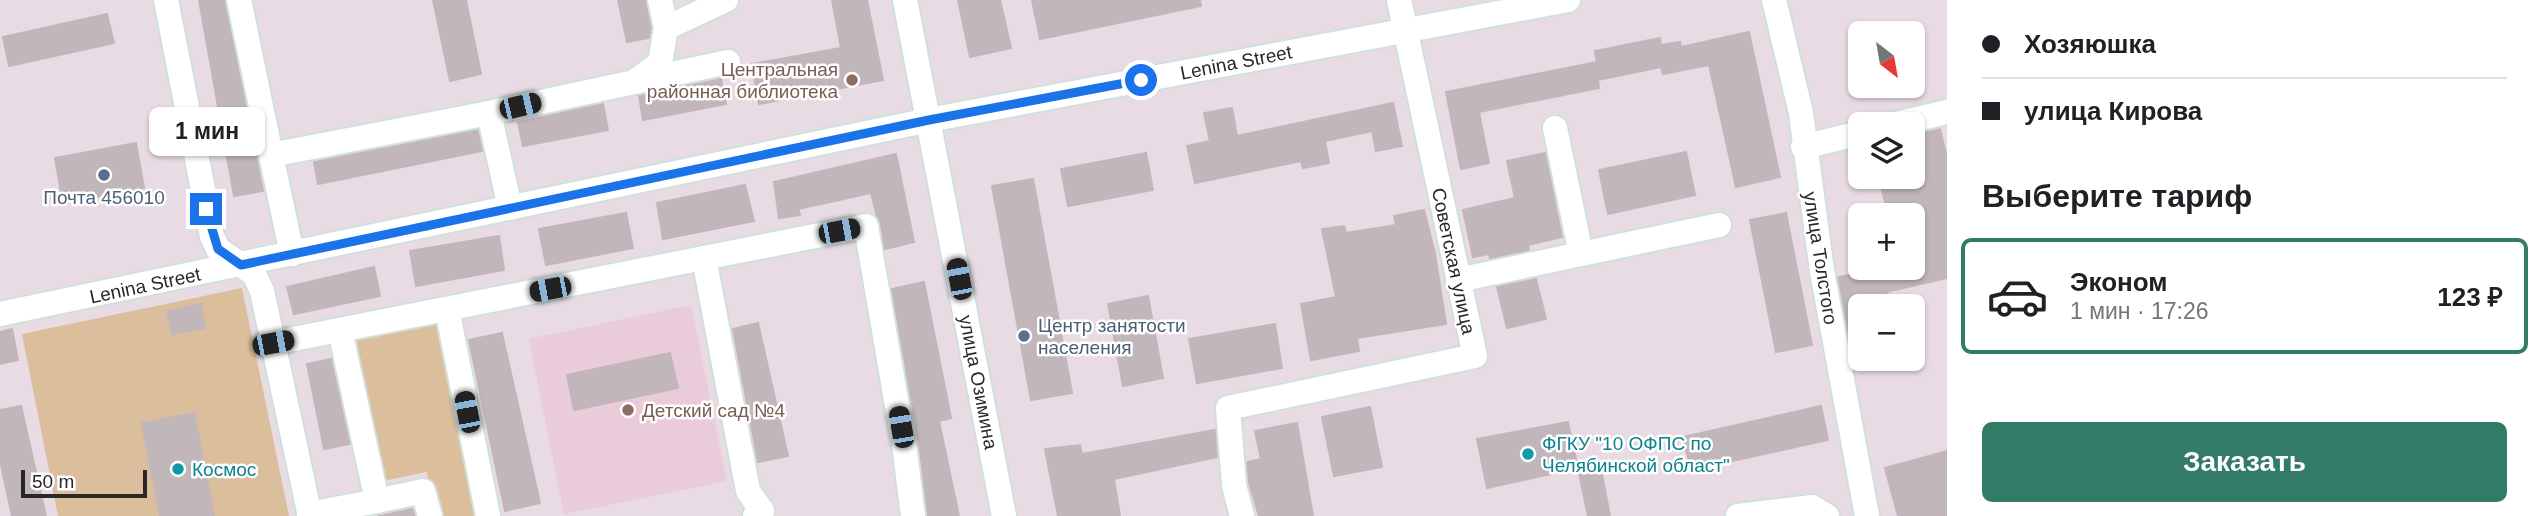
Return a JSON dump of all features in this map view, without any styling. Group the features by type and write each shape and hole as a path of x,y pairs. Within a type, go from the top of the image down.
{"street":[{"path":"166,0 212,236 218,249 254,274 262,291 309,515 423,491 430,516"},
{"path":"239,0 292,254"},
{"path":"637,80 660,63 666,29 660,0"},
{"path":"666,29 726,0"},
{"name":"улица Озимина","path":"905,0 1004,516"},
{"name":"Советская улица","path":"1242,516 1234,485 1228,408 1475,356 1399,0"},
{"name":"Lenina Street","path":"0,314 929,120 1568,0"},
{"name":"улица Толстого","path":"1774,0 1801,113 1803,147 1867,516"},
{"path":"271,155 489,113 728,62"},
{"path":"1925,117 1947,112"},
{"path":"489,113 510,208"},
{"path":"1555,128 1581,254"},
{"path":"1803,147 1848,136"},
{"path":"1458,280 1718,225"},
{"path":"273,343 866,226 905,452 913,516"},
{"path":"704,258 748,491 762,511 755,516"},
{"path":"447,309 488,516"},
{"path":"340,330 377,501"},
{"path":"1738,516 1812,507 1827,516"}],"shaded area":[{"path":"242,288 289,516 58,516 22,334"},
{"name":"Детский сад №4","path":"691,305 727,481 564,514 529,339"},
{"path":"441,312 481,516 435,516 427,472 378,482 346,331"}],"building":[{"path":"199,0 225,0 263,191 234,196"},
{"path":"433,0 466,0 481,74 450,81"},
{"path":"618,0 646,0 651,28 649,38 627,42"},
{"path":"832,0 867,0 883,80 759,104 752,64 841,48"},
{"path":"958,0 1000,0 1011,48 970,57"},
{"path":"1032,0 1200,0 1201,6 1040,39"},
{"path":"107,14 114,43 9,66 3,37"},
{"path":"1749,32 1780,177 1736,187 1709,65 1663,74 1661,67 1598,80 1599,88 1479,112 1489,163 1461,169 1446,92 1597,62 1595,51 1660,38 1661,45 1680,42 1681,47"},
{"path":"721,79 726,104 643,120 639,96"},
{"path":"1393,103 1402,146 1376,151 1372,131 1325,141 1329,163 1303,168 1301,161 1195,183 1187,146 1210,141 1204,113 1232,108 1237,136"},
{"path":"603,104 608,130 523,146 518,122"},
{"path":"1940,129 1947,158 1947,278 1886,294 1848,294 1848,331 1838,277 1848,275 1848,280 1925,280 1925,203 1885,203 1882,189 1925,189 1925,132"},
{"path":"478,130 482,151 318,184 314,162"},
{"path":"136,143 144,188 63,203 55,158"},
{"path":"1686,152 1695,195 1608,214 1599,170"},
{"path":"1146,153 1153,190 1068,206 1061,169"},
{"path":"1545,153 1562,237 1528,245 1529,250 1490,258 1489,254 1473,257 1463,210 1515,198 1507,161"},
{"path":"896,154 914,242 885,249 871,193 798,209 800,215 779,218 774,182"},
{"path":"1033,179 1072,393 1031,400 992,186"},
{"path":"745,185 754,221 663,239 657,203"},
{"path":"1424,210 1435,254 1446,324 1357,338 1359,351 1311,360 1301,304 1336,297 1322,229 1344,226 1346,233 1396,225 1394,216"},
{"path":"626,213 633,248 546,265 539,229"},
{"path":"1786,213 1812,345 1776,352 1750,220"},
{"path":"499,236 504,270 416,286 410,251"},
{"path":"374,267 380,296 294,314 287,287"},
{"path":"1536,279 1546,319 1507,328 1497,287"},
{"path":"924,282 951,418 939,421 959,516 928,516 919,445 892,289"},
{"path":"1148,296 1163,378 1123,386 1108,304"},
{"path":"201,304 205,328 172,334 167,311"},
{"path":"758,323 788,456 758,462 733,329"},
{"path":"1275,324 1282,368 1197,383 1189,339"},
{"path":"12,329 18,360 0,364 0,332"},
{"path":"502,333 540,503 505,511 469,340"},
{"path":"670,353 678,388 574,410 567,375"},
{"path":"331,359 350,444 324,449 307,364"},
{"path":"21,406 46,516 12,516 0,460 0,410"},
{"path":"1821,406 1828,440 1691,470 1683,437"},
{"path":"1370,407 1382,467 1334,476 1322,417"},
{"name":"Космос","path":"194,413 214,516 160,516 142,423"},
{"name":"ФГКУ \"10 ОФПС по Челябинской област\"","path":"1568,422 1578,468 1487,488 1477,439"},
{"path":"1297,423 1313,516 1259,516 1249,483 1247,462 1261,459 1255,431"},
{"path":"1215,430 1217,457 1114,479 1120,516 1058,516 1045,449 1080,445 1082,454"},
{"path":"1947,451 1947,516 1898,516 1885,468"},
{"path":"1600,464 1610,516 1588,516 1578,468"},
{"path":"412,509 415,516 380,516"}],"place":[{"name":"Центральная районная библиотека","path":"852,80"},
{"name":"Почта 456010","path":"104,175"},
{"name":"Центр занятости населения","path":"1024,336"},
{"name":"Детский сад №4","path":"628,410"},
{"name":"ФГКУ \"10 ОФПС по Челябинской област\"","path":"1528,454"},
{"name":"Космос","path":"178,469"}],"route":[{"path":"206,209 218,249 241,265 929,120 1141,80"}]}
